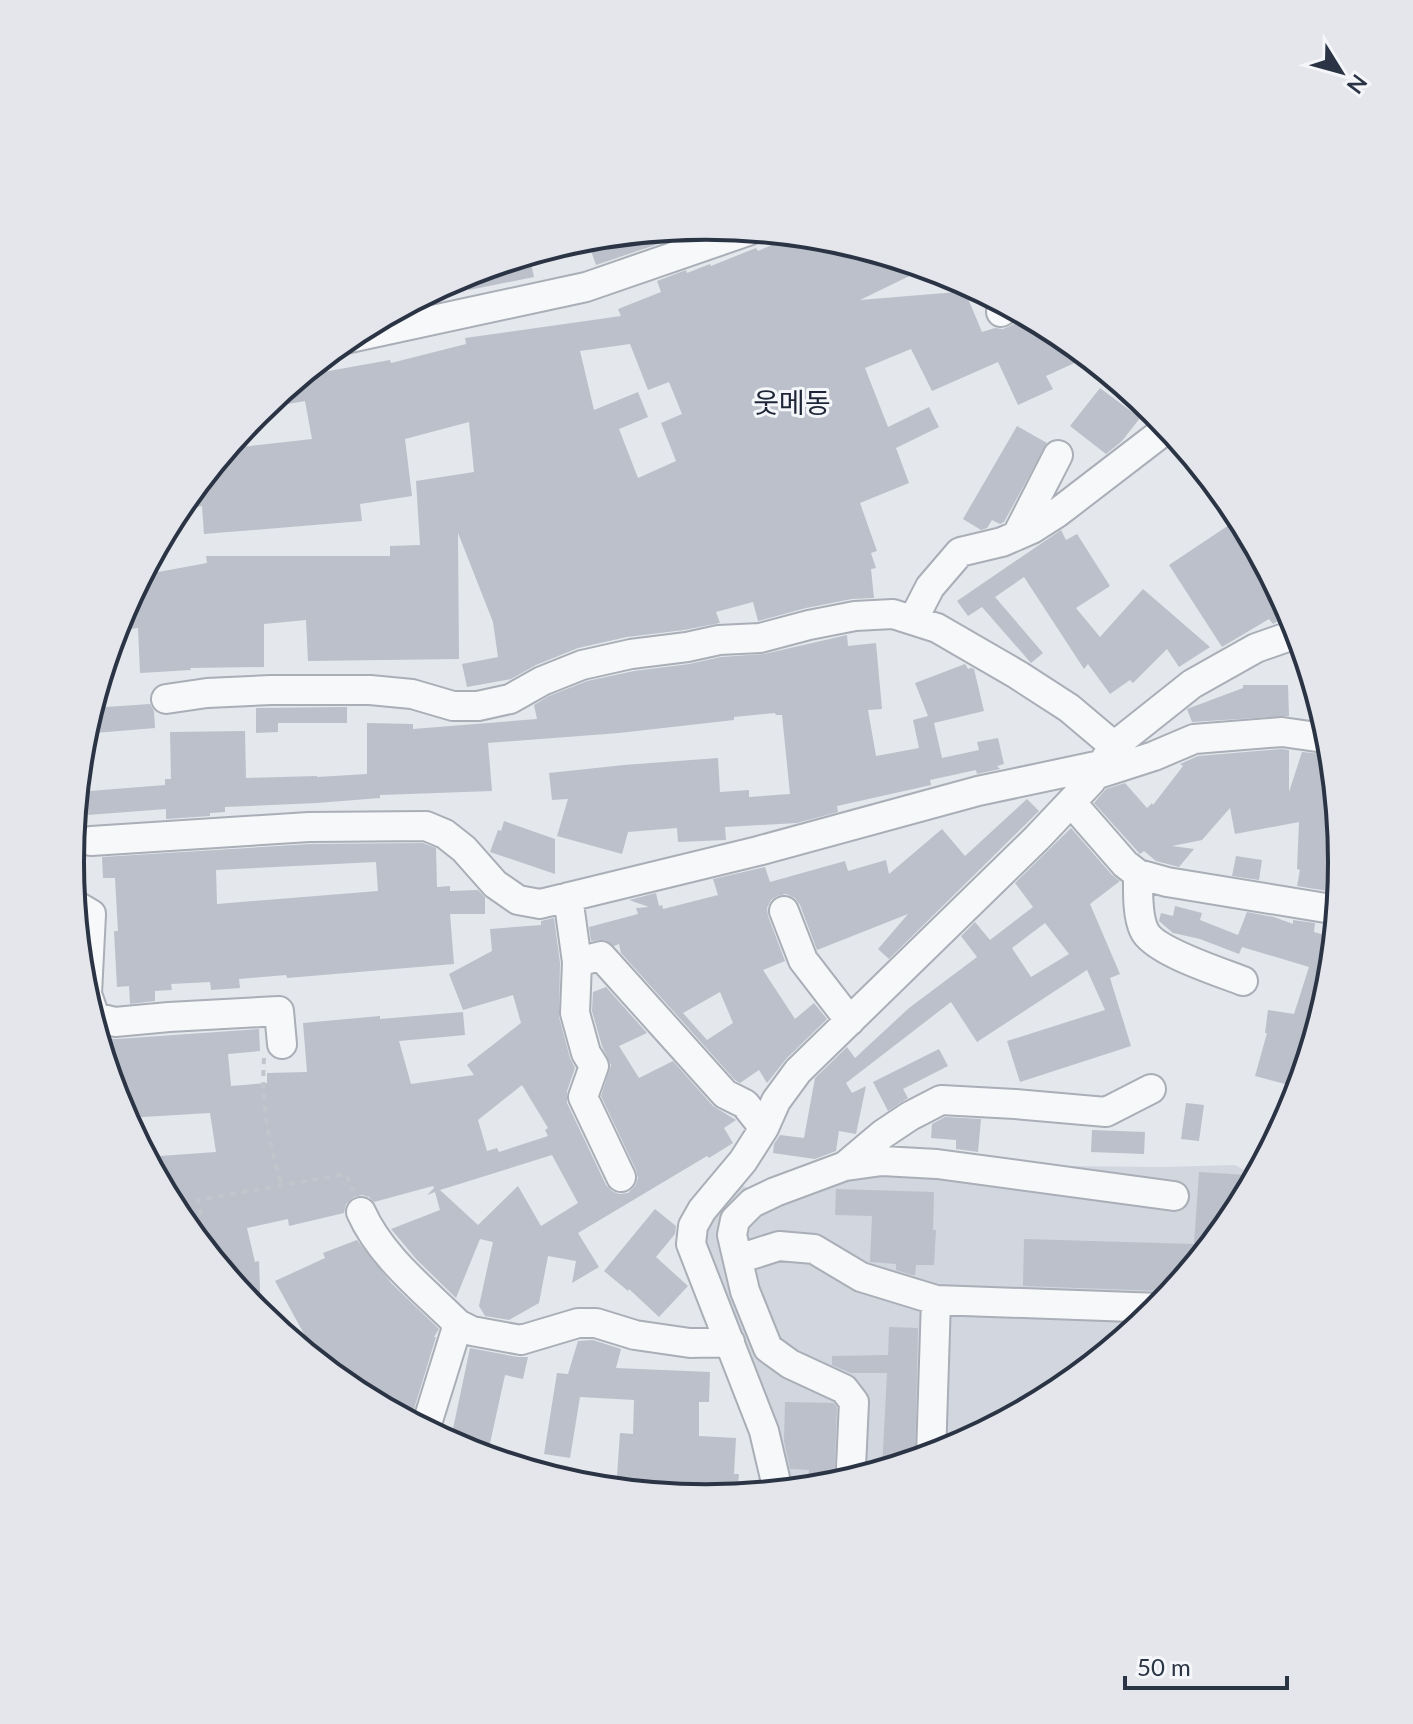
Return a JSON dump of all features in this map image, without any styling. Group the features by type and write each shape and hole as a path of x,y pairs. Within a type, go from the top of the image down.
{"street":[{"path":"382,331 586,287 721,240"},
{"path":"913,620 930,587 960,552 1002,542 1032,529 1159,435"},
{"path":"1017,535 1058,455"},
{"path":"166,699 207,693 271,690 370,690 412,694 453,706 478,706 510,699 542,681 582,665 631,654 719,640 760,638 855,616 893,614 937,628 1069,708 1103,762"},
{"path":"775,1480 764,1431 691,1244 693,1226 702,1210 743,1161 764,1128 776,1101 798,1071 1037,838 1103,762 1192,684 1256,648 1287,637"},
{"path":"91,841 309,827 426,826 445,834 464,849 495,884 518,900 540,904 758,851 978,791 1103,762 1154,756 1194,739 1282,732 1316,737"},
{"path":"1071,802 1125,864 1138,874 1167,882 1327,908"},
{"path":"1138,874 1138,899 1144,931 1155,944 1243,981"},
{"path":"568,897 577,962 575,1013 586,1053 594,1066 583,1097 621,1177"},
{"path":"86,911 91,914 89,945"},
{"path":"784,911 803,960 850,1021"},
{"path":"577,962 601,956 725,1094 745,1104 764,1128"},
{"path":"104,1019 115,1022 279,1011 282,1044"},
{"path":"845,1166 883,1134 941,1100 1106,1112 1151,1089"},
{"path":"851,1467 854,1402 844,1389 790,1364 768,1348 745,1291 732,1235 735,1220 752,1203 845,1166 882,1161 937,1164 1174,1196"},
{"path":"361,1212 368,1228 387,1253 458,1324 472,1331 521,1340 578,1323 596,1323 635,1335 690,1343 752,1360 768,1348"},
{"path":"738,1259 779,1246 814,1249 861,1277 936,1300 1141,1307"},
{"path":"931,1442 936,1300"},
{"path":"429,1419 458,1324"}],"path":[{"path":"282,1044 264,1058 263,1095 270,1147 282,1185"},
{"path":"203,1227 198,1200 346,1174 361,1212"}],"shaded area":[{"path":"980,1165 1235,1165 1247,1172 1200,1241 1147,1302 1117,1330 1052,1380 982,1420 907,1451 828,1473 781,1480 700,1239 736,1181 754,1192 811,1172"}],"building":[{"path":"667,241 596,265 591,250"},
{"path":"775,244 828,251 907,273 912,275 860,300 956,292 967,297 982,332 1003,329 1016,322 1077,362 1046,376 1053,389 1018,405 998,362 932,391 911,349 865,368 888,427 929,407 939,427 896,448 909,483 860,503 877,551 871,553 876,568 871,569 874,598 806,608 758,621 753,602 716,612 720,623 578,648 511,679 467,687 462,664 498,657 493,622 458,533 459,659 308,661 306,620 264,624 264,667 190,668 140,673 138,628 129,629 156,572 207,563 206,556 390,556 390,546 420,545 416,481 474,472 469,422 405,439 412,496 360,504 362,521 204,534 202,506 195,507 243,447 312,439 305,401 285,405 323,372 390,360 391,363 466,344 465,338 621,316 618,309 661,292 657,281 686,270 687,273 711,266 756,248 758,251","holes":["630,344 648,390 669,382 682,414 661,423 676,461 638,478 619,429 648,417 638,392 594,410 580,351"]},
{"path":"531,265 534,277 469,290 468,287"},
{"path":"1100,388 1140,418 1122,441 1106,454 1070,426"},
{"path":"1017,426 1047,443 1004,522 1000,524 992,520 987,528 981,530 963,519"},
{"path":"1229,525 1248,556 1280,620 1273,624 1269,619 1222,647 1169,565"},
{"path":"1061,530 1066,540 1077,534 1110,586 1076,608 1100,637 1143,589 1210,647 1179,667 1167,649 1133,683 1130,680 1110,694 1088,664 1084,669 1024,577 995,597 1043,653 1031,663 982,607 968,616 957,601"},
{"path":"847,635 848,646 876,643 882,709 868,710 876,756 919,748 913,720 928,716 915,683 965,664 968,669 974,669 984,711 934,723 942,758 979,750 977,742 998,738 1004,764 997,766 1000,769 977,774 976,770 930,780 931,785 837,806 838,812 797,823 725,827 726,840 678,842 677,828 628,832 622,854 557,836 568,799 552,800 549,773 718,758 720,792 749,790 749,797 790,794 782,715 775,713 619,733 488,743 492,791 380,795 380,798 317,803 225,807 225,812 210,813 210,816 166,819 166,809 86,815 88,791 165,785 165,779 171,779 170,732 245,731 246,778 367,774 367,723 413,724 413,729 537,719 534,705 587,681 721,657 764,654"},
{"path":"1243,685 1288,685 1289,716 1192,722 1187,709 1243,688"},
{"path":"150,704 154,711 155,728 98,733 104,707"},
{"path":"347,707 347,723 278,723 278,732 256,733 256,708"},
{"path":"1289,750 1289,792 1302,752 1319,754 1328,821 1328,891 1297,886 1300,870 1297,869 1299,822 1235,834 1230,808 1202,840 1172,846 1194,849 1179,867 1156,861 1144,851 1140,854 1094,803 1106,789 1125,783 1147,808 1153,805 1183,766 1180,764 1198,756"},
{"path":"1027,799 1039,811 889,959 878,949 908,914 817,950 795,898 786,894 771,900 767,908 768,916 785,961 763,970 795,1019 814,1003 827,1019 786,1059 767,1083 759,1070 740,1083 735,1080 621,953 619,944 614,946 605,940 591,941 589,927 638,914 636,908 649,907 629,900 656,893 659,906 662,905 663,909 718,895 713,879 765,867 770,882 845,861 848,871 886,860 889,874 942,829 965,856","holes":["720,992 733,1023 707,1040 683,1013"]},
{"path":"504,821 555,839 555,874 490,852"},
{"path":"1071,828 1120,881 1090,904 1120,974 1110,978 1131,1046 1020,1082 1007,1041 1105,1010 1087,970 977,1042 951,1002 846,1083 852,1093 866,1086 856,1134 839,1131 836,1151 815,1159 773,1153 780,1135 804,1138 815,1078 847,1047 855,1058 909,1008 977,957 961,936 975,922 990,940 1033,907 1015,883","holes":["1045,923 1069,954 1031,977 1012,948"]},
{"path":"423,843 436,848 437,887 450,886 450,891 478,890 485,897 485,914 450,914 454,964 239,979 240,988 211,990 210,982 171,984 172,990 155,991 155,1001 130,1004 129,986 117,987 115,878 103,878 102,857 310,844","holes":["376,862 378,891 217,904 216,870"]},
{"path":"1236,856 1262,860 1259,880 1232,876"},
{"path":"1175,906 1202,913 1200,920 1238,935 1247,912 1293,924 1293,920 1315,923 1314,932 1325,935 1308,1023 1288,1085 1255,1076 1267,1033 1268,1010 1294,1014 1309,967 1242,947 1239,954 1200,939 1173,933 1159,921 1161,913 1173,916"},
{"path":"554,918 560,963 559,1017 575,1068 567,1091 567,1103 606,1185 619,1194 628,1193 638,1178 601,1096 611,1065 592,1011 593,992 606,987 647,1033 619,1046 639,1078 673,1061 713,1106 736,1120 724,1128 733,1143 578,1233 599,1267 572,1283 576,1261 548,1256 539,1303 509,1320 485,1316 479,1306 493,1242 480,1239 456,1298 391,1229 440,1210 435,1192 427,1195 433,1186 374,1202 362,1195 354,1197 346,1204 344,1213 289,1226 288,1219 247,1228 255,1262 259,1261 260,1296 213,1241 158,1156 216,1152 210,1113 139,1117 110,1039 259,1029 260,1051 228,1054 231,1086 267,1083 267,1073 307,1072 303,1023 463,1012 465,1035 399,1041 411,1084 474,1075 467,1065 521,1023 513,995 463,1010 449,974 492,951 490,929 541,925 541,921","holes":["522,1085 548,1128 545,1130 548,1136 499,1152 497,1148 487,1151 478,1120","552,1155 578,1203 541,1226 518,1186 478,1225 440,1190"]},
{"path":"939,1049 948,1066 903,1089 908,1098 888,1111 873,1082"},
{"path":"1186,1103 1204,1105 1199,1141 1181,1139"},
{"path":"945,1117 981,1119 978,1152 956,1149 956,1140 931,1138 932,1124"},
{"path":"1092,1130 1145,1132 1144,1154 1091,1152"},
{"path":"1199,1172 1245,1175 1200,1241 1157,1291 1023,1286 1024,1239 1194,1244"},
{"path":"836,1189 934,1192 934,1265 916,1265 915,1275 912,1275 896,1270 896,1264 870,1262 872,1216 835,1215"},
{"path":"655,1209 676,1226 675,1234 656,1257 688,1286 659,1317 604,1271"},
{"path":"357,1240 392,1284 439,1329 413,1411 361,1380 307,1339 275,1281 325,1258 323,1253"},
{"path":"889,1327 918,1328 915,1448 883,1458 887,1373 851,1373 832,1365 832,1356 888,1355"},
{"path":"593,1340 621,1349 616,1368 710,1372 709,1402 699,1402 699,1436 736,1438 734,1474 739,1474 738,1483 666,1483 617,1478 620,1433 633,1434 634,1400 580,1397 570,1458 544,1454 557,1373 568,1374 578,1341"},
{"path":"470,1348 528,1357 523,1379 505,1375 490,1445 453,1430"},
{"path":"785,1402 833,1403 837,1407 835,1471 809,1476 809,1470 790,1469 784,1441"}],"district":[{"name":"웃메동","path":"792,402"}]}
